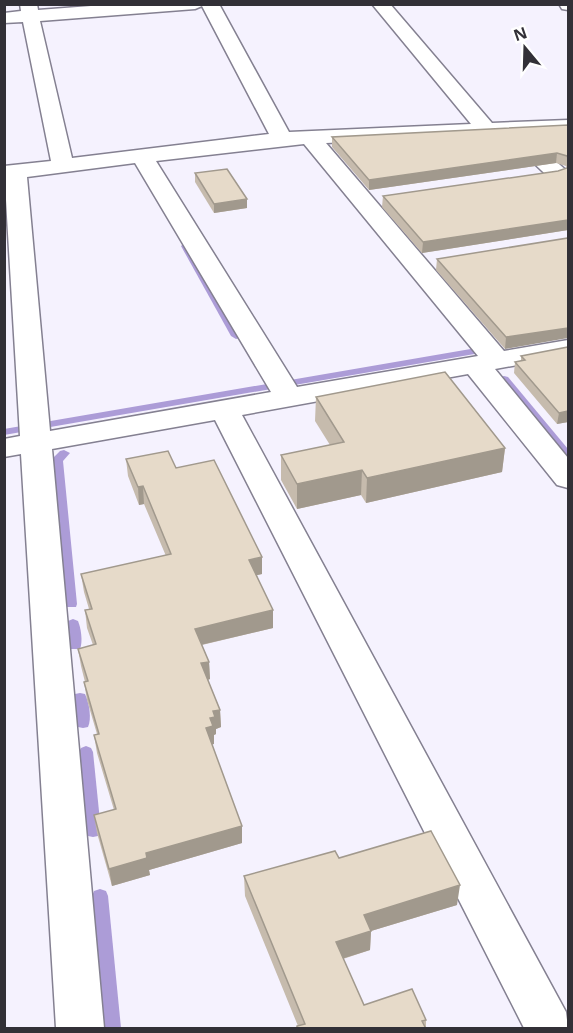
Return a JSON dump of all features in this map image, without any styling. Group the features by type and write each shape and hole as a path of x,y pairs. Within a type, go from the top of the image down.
{"street":[{"path":"4,18 29,10 195,4"},
{"path":"210,4 282,139"},
{"path":"380,4 496,129 562,177"},
{"path":"29,10 63,165"},
{"path":"80,1029 28,437 10,172 282,139 568,126"},
{"path":"309,137 373,198 427,261 568,478"},
{"path":"142,156 283,389"},
{"path":"522,177 562,177"},
{"path":"28,437 224,409 283,389 487,356 568,348"},
{"path":"224,409 549,1029"}],"building":[{"path":"568,125 568,158 557,153 369,180 332,137"},
{"path":"568,166 568,220 423,242 383,196 558,171"},
{"path":"227,169 247,199 214,204 195,173"},
{"path":"568,238 568,328 506,337 437,259"},
{"path":"568,347 568,411 559,413 515,362 525,360 521,356"},
{"path":"445,372 505,448 367,478 362,470 297,484 281,455 344,442 316,397"},
{"path":"168,451 176,468 214,460 262,557 249,560 273,610 195,629 209,662 201,663 220,710 213,711 215,717 210,718 213,726 206,728 242,826 146,853 147,858 109,869 94,815 116,809 94,735 99,734 84,682 88,681 78,649 96,644 85,610 92,609 81,574 171,554 143,486 138,487 126,459"},
{"path":"431,831 460,885 364,915 371,931 336,942 364,1005 412,989 426,1020 422,1021 426,1029 297,1029 297,1026 305,1024 244,876 335,851 339,858"}],"waterway":[{"path":"185,246 236,336"},
{"path":"4,432 488,349"},
{"path":"504,379 568,456"},
{"path":"64,453 57,460 71,604"},
{"path":"73,624 75,646"},
{"path":"80,698 83,723"},
{"path":"86,752 93,831"},
{"path":"100,896 112,1028"}]}
